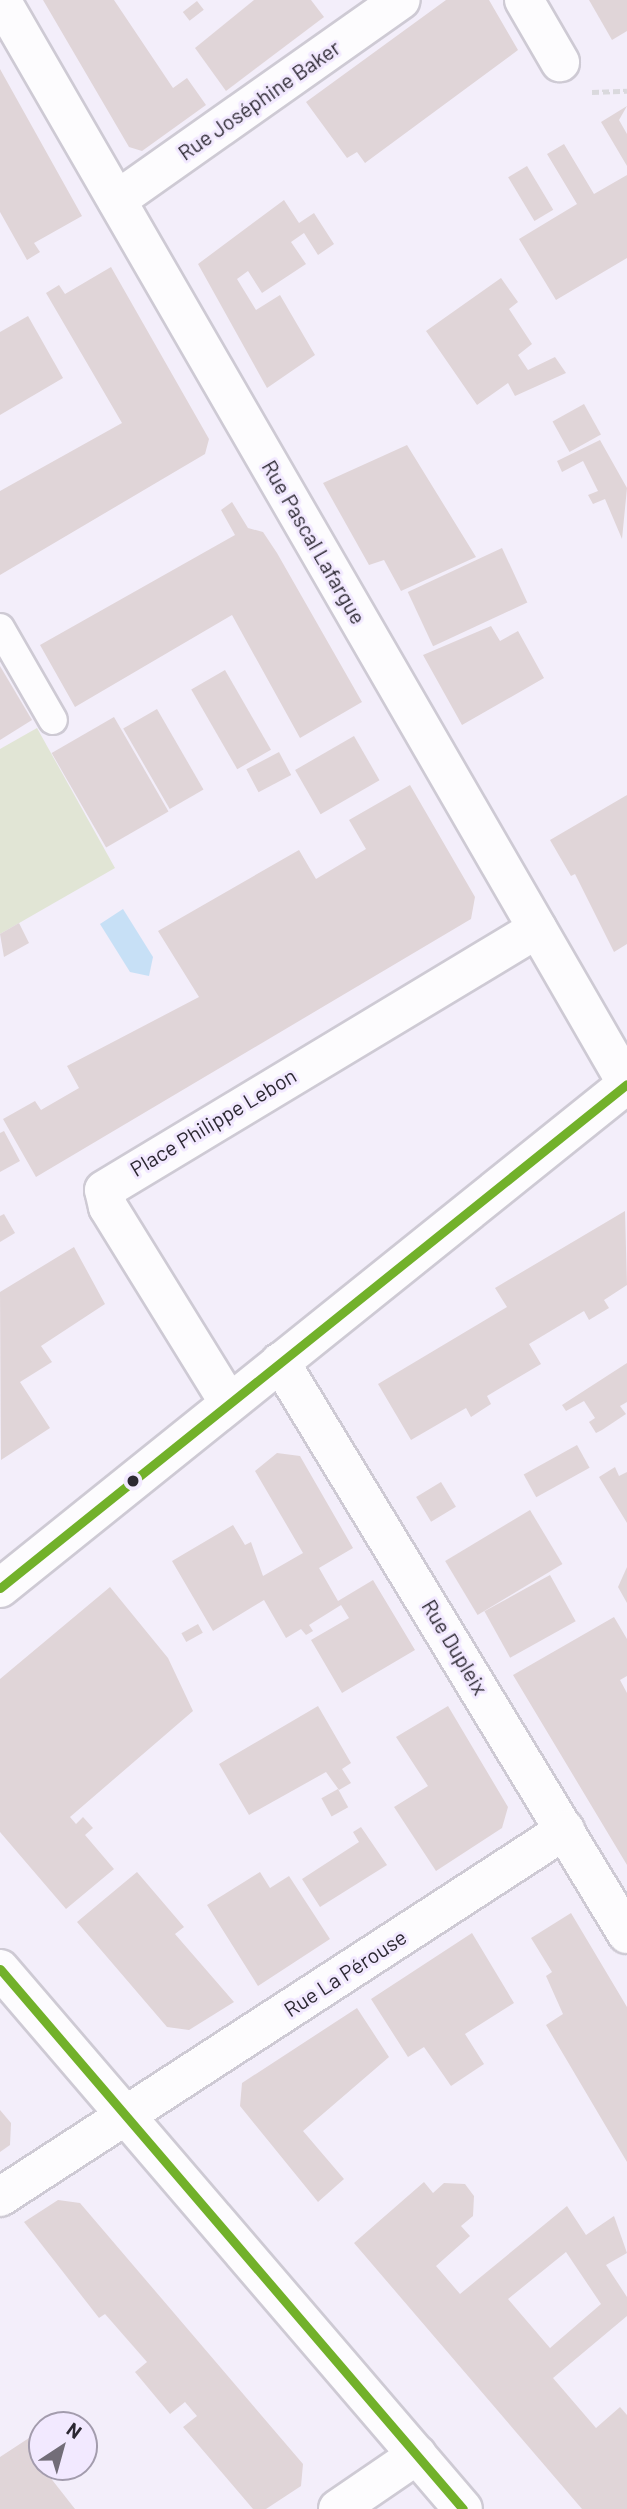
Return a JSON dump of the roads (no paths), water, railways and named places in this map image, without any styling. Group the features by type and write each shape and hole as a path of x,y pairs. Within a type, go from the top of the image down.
{"street":[{"name":"Rue Pascal Lafargue","path":"1,0 627,1084"},
{"name":"Rue Joséphine Baker","path":"117,200 401,0"},
{"path":"524,0 560,62"},
{"name":"Place Philippe Lebon","path":"229,1403 108,1207 104,1190 537,929"},
{"path":"0,1588 627,1084"},
{"name":"Rue Dupleix","path":"280,1362 627,1934"},
{"name":"Rue La Pérouse","path":"0,2197 565,1830"},
{"path":"0,1969 463,2509"},
{"path":"338,2509 416,2455"}],"lane":[{"path":"0,628 53,720"}],"water":[{"path":"123,909 153,957 149,976 130,972 100,924"}]}
